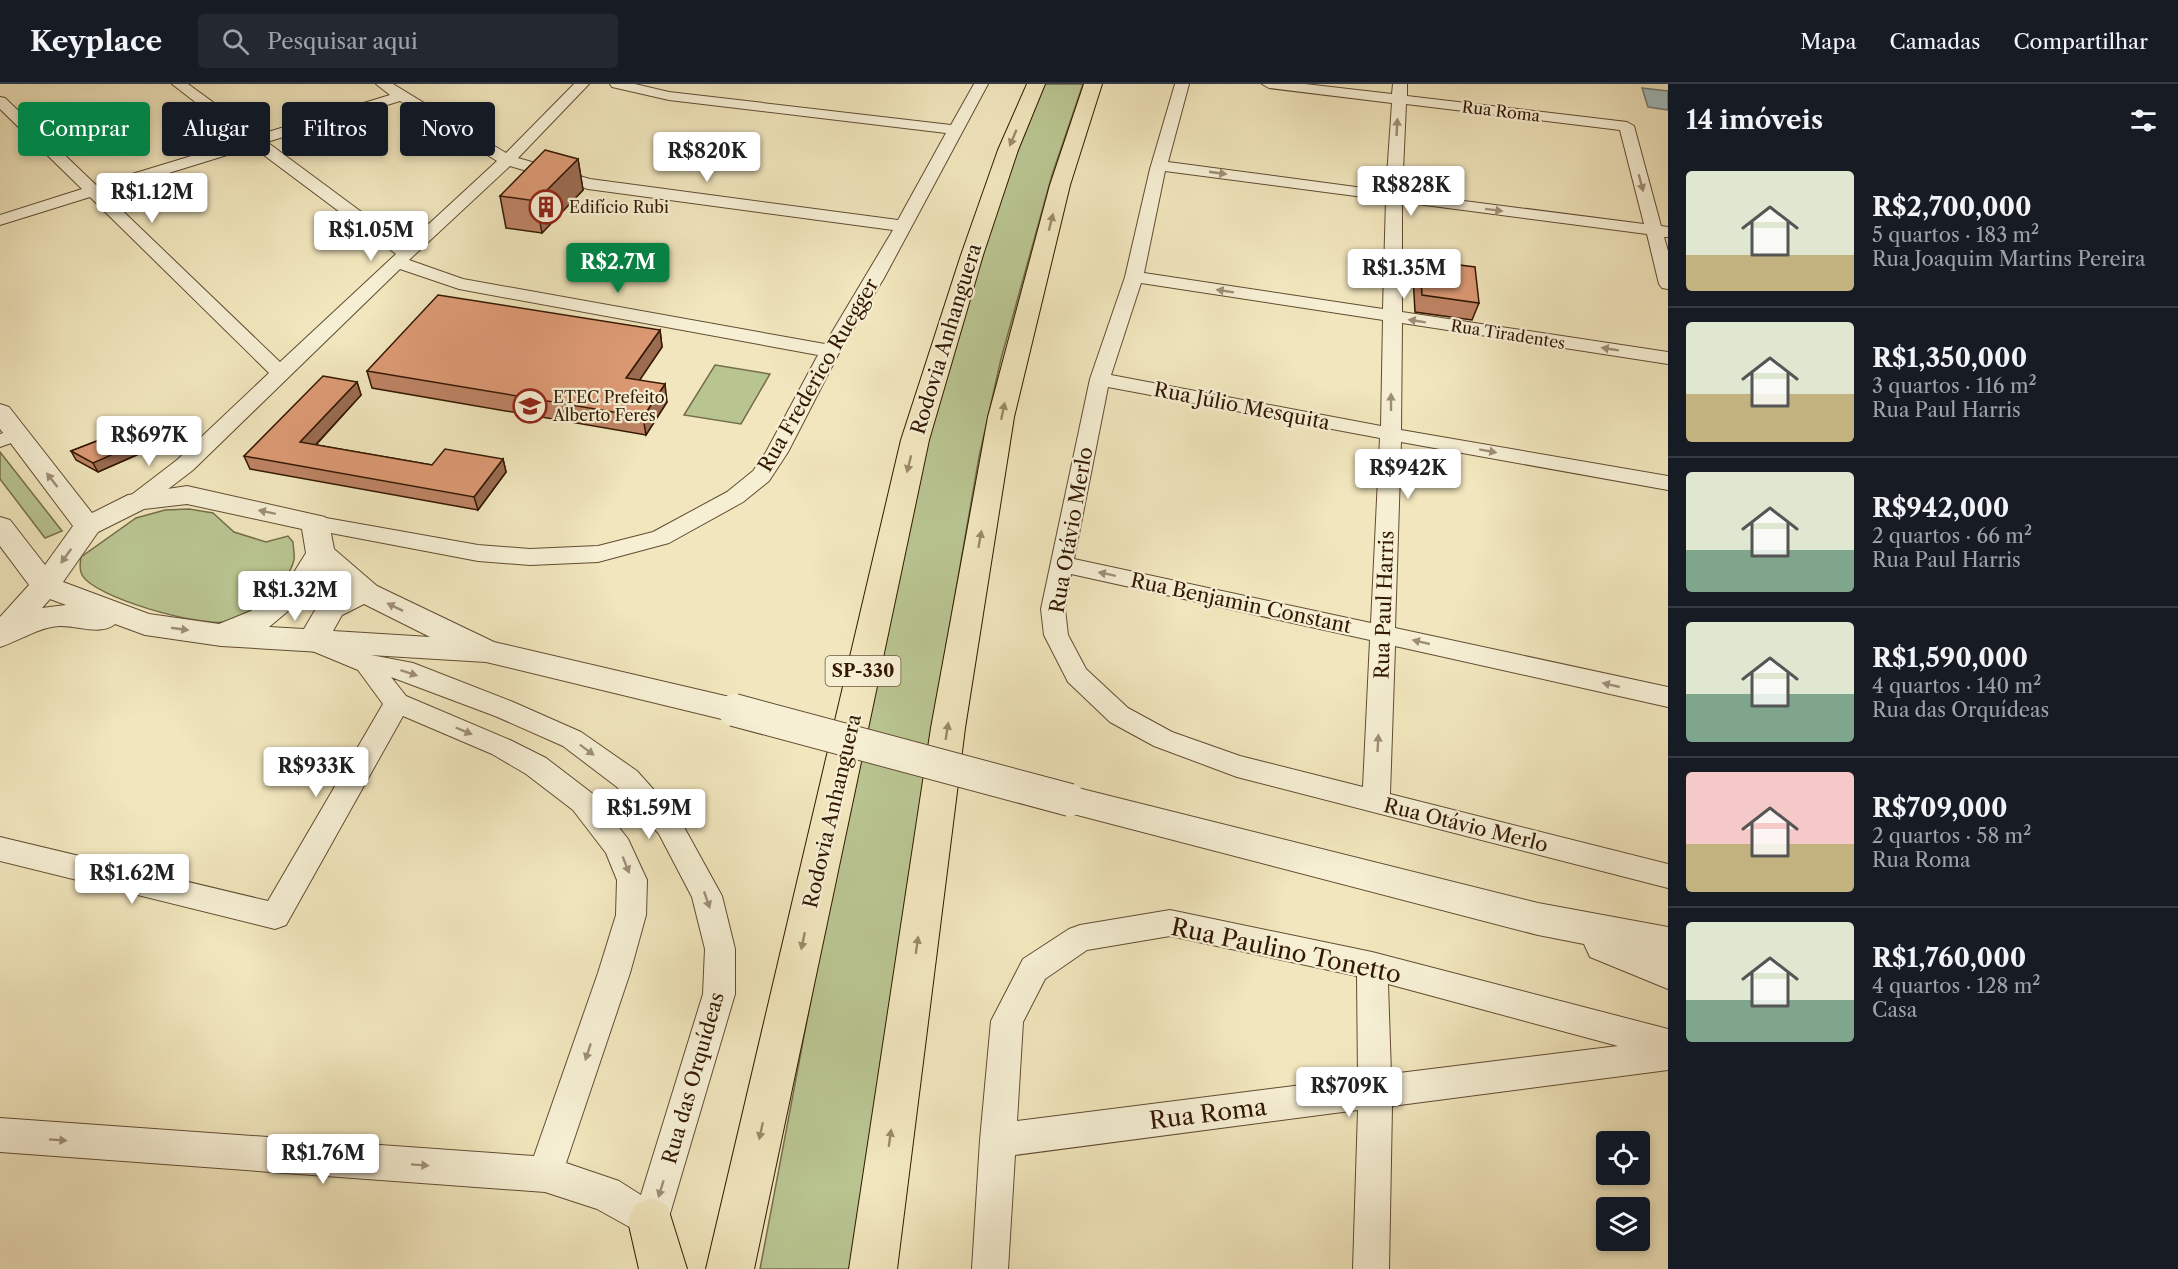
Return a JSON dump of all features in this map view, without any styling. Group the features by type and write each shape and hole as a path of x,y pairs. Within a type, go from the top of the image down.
{"highway":[{"name":"Rodovia Anhanguera","path":"730,1269 915,440 972,255 1008,150 1036,84"},
{"path":"873,1269 881,1196 948,728 999,427 1010,375 1060,185 1093,84"},
{"path":"881,1196 889,1269"},
{"path":"651,1221 663,1269"}],"street":[{"path":"179,84 204,102"},
{"path":"383,84 507,160 588,184 903,226"},
{"path":"0,636 45,586 88,526 138,501 184,465 279,372 507,160 582,84"},
{"path":"616,84 669,96 956,130"},
{"name":"Rua Frederico Ruegger","path":"315,523 478,553 530,557 598,554 661,538 735,497 761,476 777,452 830,351 875,278 981,84"},
{"name":"Rua Otávio Merlo","path":"1182,84 1134,276 1100,379 1060,564 1053,609 1056,635 1077,675 1119,715 1164,739 1237,766 1668,876"},
{"name":"Rua Roma","path":"1269,84 1400,92 1627,126 1661,231"},
{"name":"Rua Paul Harris","path":"1376,802 1390,434 1394,197 1400,92"},
{"path":"270,137 401,96"},
{"path":"0,101 279,372"},
{"path":"270,151 402,258 459,284 830,351"},
{"path":"0,220 209,156"},
{"path":"1160,166 1661,231 1668,284"},
{"name":"Rua Tiradentes","path":"1134,276 1668,358"},
{"name":"Rua Júlio Mesquita","path":"1100,379 1390,434 1668,483"},
{"path":"0,412 9,438 88,526"},
{"path":"184,465 188,495"},
{"path":"138,501 188,495 315,523 320,553 302,584 261,618 221,635"},
{"path":"0,526 45,586 145,624"},
{"path":"320,553 367,593 486,651"},
{"name":"Rua Benjamin Constant","path":"1060,564 1668,697"},
{"path":"314,642 323,616 333,604 346,597 367,593"},
{"path":"0,636 39,619 59,615 221,635 486,651 734,710 1070,800 1538,919 1668,944"},
{"name":"Rua das Orquídeas","path":"314,642 367,664 404,670 504,709 572,739 627,779 669,826 707,896 720,949 719,994 651,1221"},
{"name":"Rua das Orquídeas","path":"367,664 397,703 501,747 536,766 583,801 618,846 632,880 631,915 580,1077 545,1174"},
{"path":"0,849 275,916 397,703"},
{"path":"1538,919 1668,972"},
{"name":"Rua Paulino Tonetto","path":"990,1269 997,1140 1007,1021 1034,969 1080,939 1170,923 1372,966 1668,1044"},
{"path":"1371,1269 1375,1093 1372,966"},
{"name":"Rua Roma","path":"997,1140 1668,1055"},
{"path":"0,1136 545,1174 606,1194 651,1221"}],"green space":[{"path":"1044,84 1083,84 1052,175 1001,359 979,457 932,728 854,1269 760,1269 832,888 923,448 1011,168"},
{"path":"715,365 770,374 741,424 684,415"},
{"path":"0,452 62,531 45,538 0,479"},
{"path":"189,509 213,513 234,532 266,542 288,536 293,542 294,560 284,579 266,599 244,614 224,622 193,620 148,609 106,593 82,575 81,557 136,518 165,510"}],"water":[{"path":"1642,88 1668,91 1668,110 1648,107"}],"building":[{"path":"545,150 578,159 536,201 500,196"},
{"path":"1420,260 1475,267 1479,303 1422,295"},
{"path":"438,295 660,330 626,378 665,384 643,417 367,371"},
{"path":"323,376 357,382 300,442 432,465 445,449 503,459 474,497 244,456"},
{"path":"156,418 162,433 93,463 71,451"}],"place":[{"name":"Edifício Rubi","path":"546,207"},
{"name":"ETEC Prefeito Alberto Feres","path":"530,406"}]}
